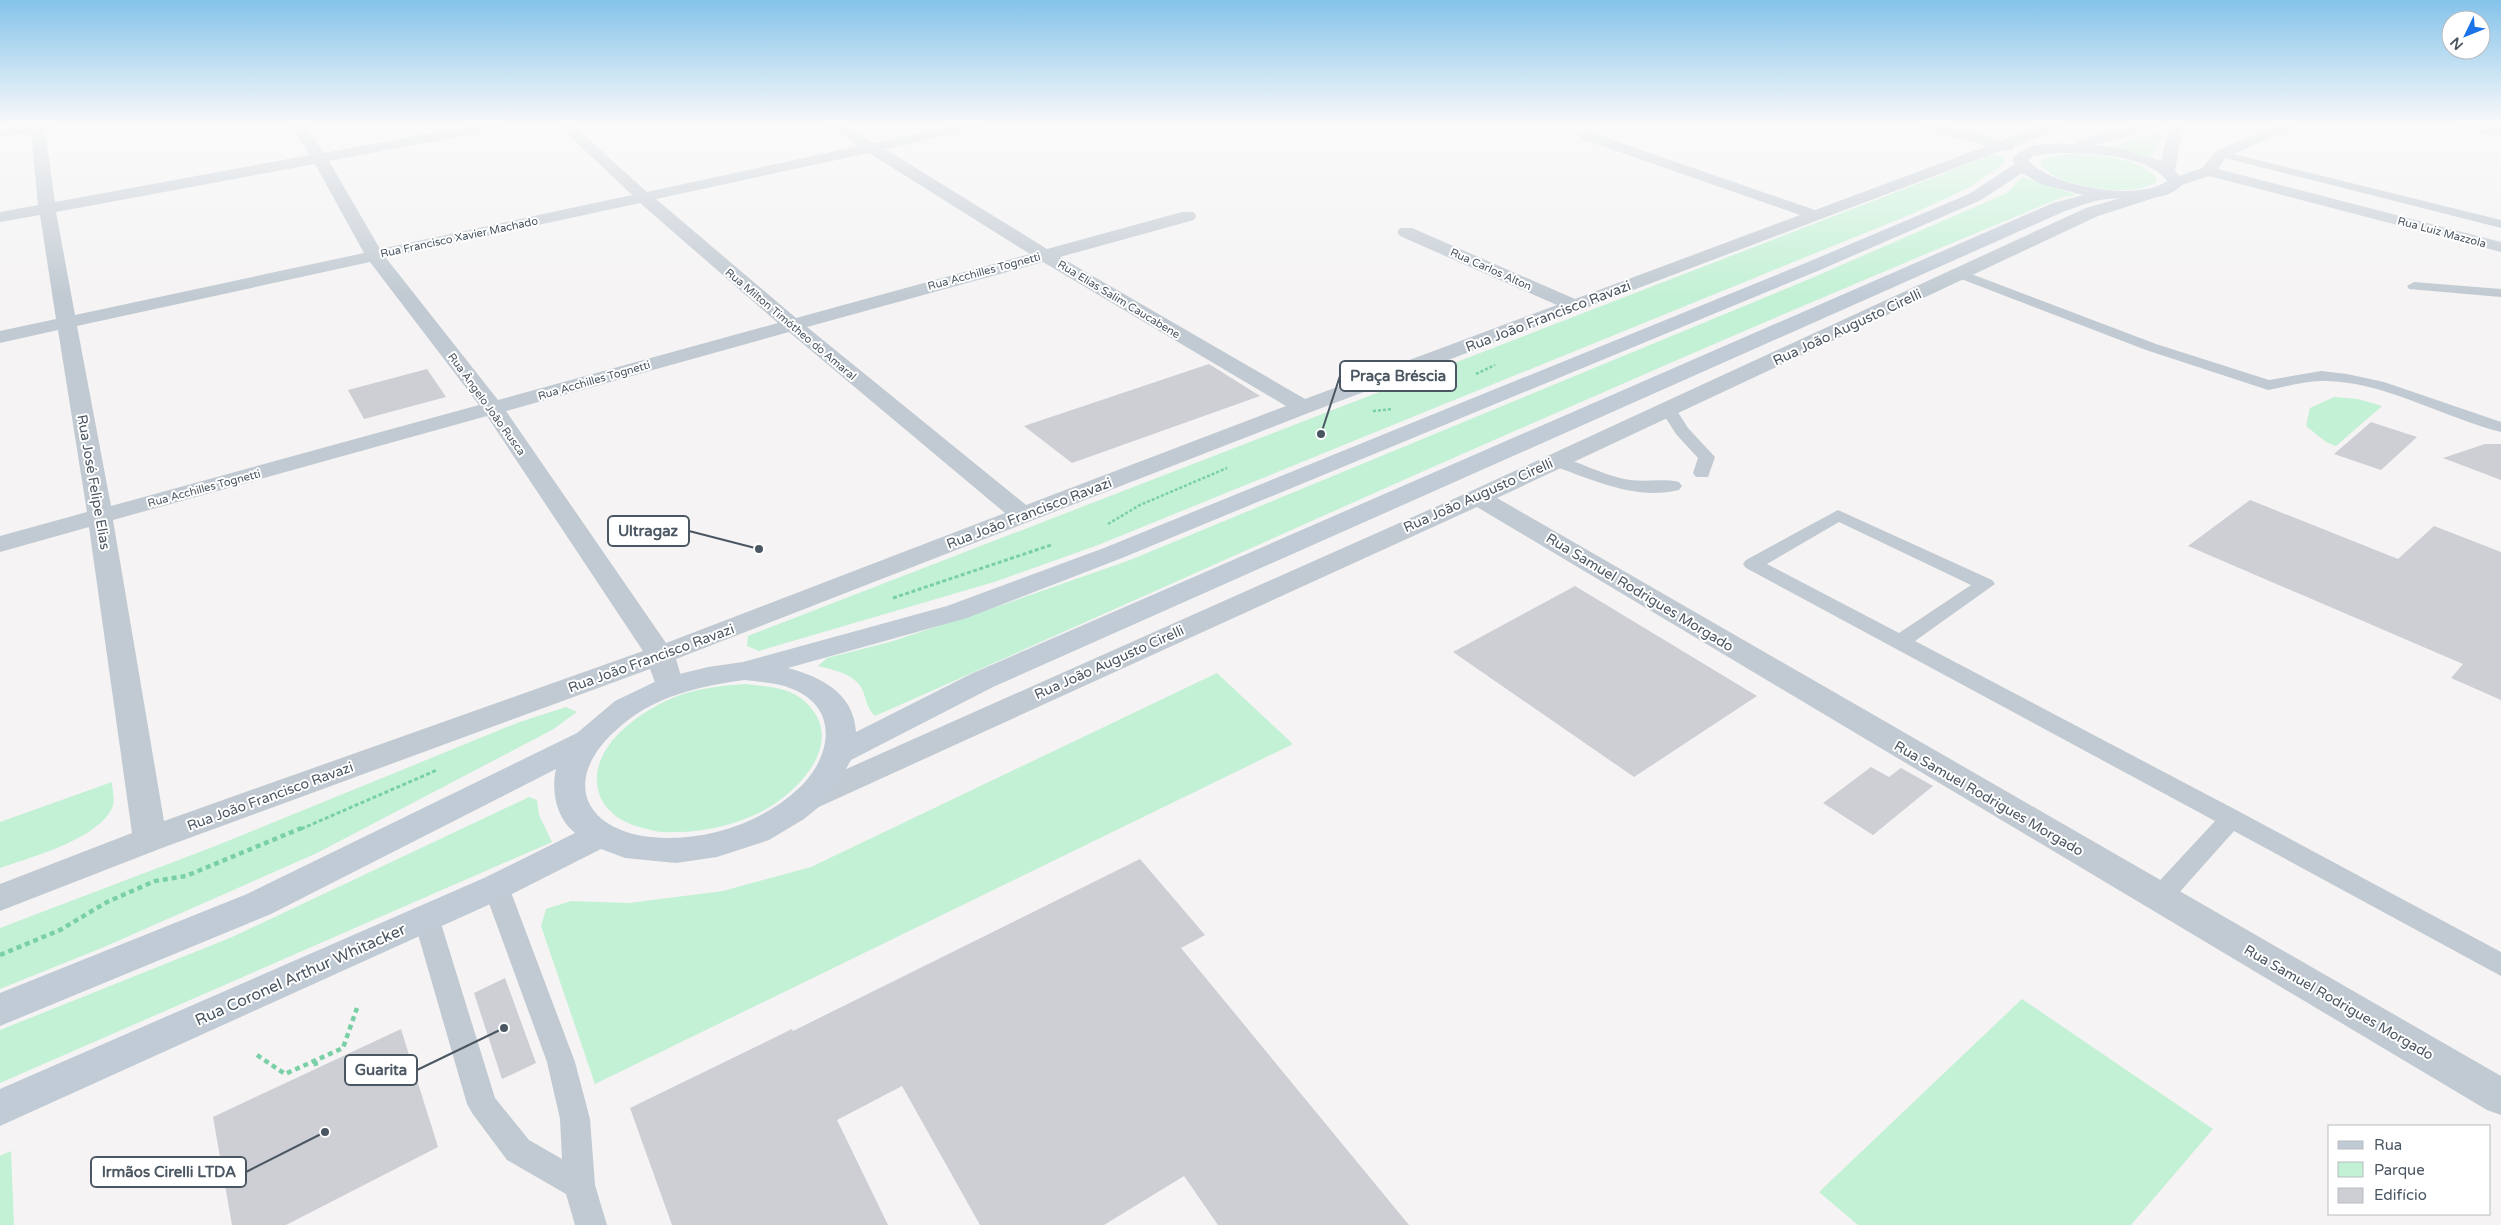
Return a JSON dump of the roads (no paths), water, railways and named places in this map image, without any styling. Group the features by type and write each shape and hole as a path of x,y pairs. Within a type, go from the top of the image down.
{"main road":[{"path":"744,671 780,675 811,686 832,703 842,726 840,753 829,776 810,798 773,824 728,842 679,851 634,849 598,836 576,817 568,793 572,766 588,740 616,714 638,700 669,686 707,675 744,671 957,612 1113,553 1814,266 1975,197 1995,182"},
{"path":"2053,182 2105,194 2148,196 2172,188 2172,182"},
{"path":"840,753 1001,672 2059,207 2105,194"},
{"path":"0,1010 259,904 588,740"},
{"name":"Rua Coronel Arthur Whitacker","path":"0,1108 496,887 598,836"}],"street":[{"name":"Rua José Felipe Elias","path":"45,182 47,208 100,516 150,839"},
{"path":"0,217 185,182"},
{"name":"Rua Ângelo João Rusca","path":"333,182 375,256 493,408 660,655 669,686"},
{"name":"Rua Milton Timótheo do Amaral","path":"626,182 791,324 1024,516"},
{"name":"Rua Francisco Xavier Machado","path":"0,337 711,182"},
{"name":"Rua Elias Salim Caucabene","path":"926,182 1044,255 1302,408"},
{"path":"1721,182 1816,215"},
{"name":"Rua João Francisco Ravazi","path":"0,898 150,839 660,655 1302,408 1905,182"},
{"name":"Rua Luiz Mazzola","path":"2251,182 2501,247"},
{"name":"Rua João Augusto Cirelli","path":"810,798 1478,497 2092,212 2148,196"},
{"name":"Rua Acchilles Tognetti","path":"0,544 791,324 1188,216"},
{"name":"Rua Carlos Alton","path":"1406,232 1575,306"},
{"name":"Rua Samuel Rodrigues Morgado","path":"1478,497 2501,1098"}],"lane":[{"path":"2334,182 2501,224"},
{"path":"1961,274 2151,346 2268,385 2321,376 2347,379 2378,386 2501,426"},
{"path":"2414,286 2501,293"},
{"path":"1668,409 1682,432 1707,457 1702,473"},
{"path":"1556,460 1618,484 1641,487 1673,486"},
{"path":"1900,642 1985,584 1838,515 1753,564 1779,578 2232,818 2501,965"},
{"path":"2160,897 2232,818"},
{"path":"496,887 561,1062 575,1119 579,1185 591,1225"},
{"path":"426,917 482,1104 518,1150 579,1185"}],"place":[{"name":"Praça Bréscia","path":"1321,434"},
{"name":"Ultragaz","path":"759,549"},
{"name":"Guarita","path":"504,1028"},
{"name":"Irmãos Cirelli LTDA","path":"325,1132"}]}
